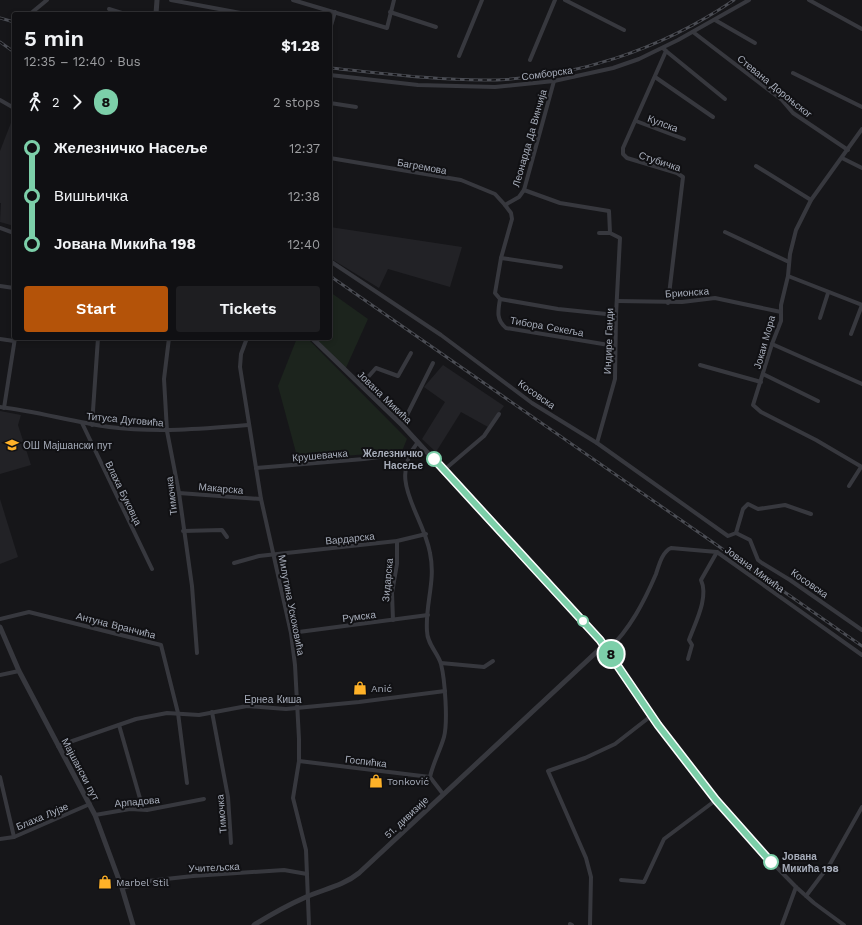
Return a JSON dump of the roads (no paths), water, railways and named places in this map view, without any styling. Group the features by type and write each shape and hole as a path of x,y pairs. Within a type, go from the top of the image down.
{"street":[{"path":"32,12 47,0"},
{"path":"156,12 157,0"},
{"path":"171,0 235,12"},
{"path":"293,0 387,28 394,0"},
{"path":"458,56 482,0"},
{"path":"530,60 555,0"},
{"path":"565,0 624,30"},
{"name":"Сомборска","path":"332,75 418,85 495,87 554,81 613,68 664,50 692,32 749,0"},
{"path":"809,0 862,29"},
{"path":"109,9 119,12"},
{"path":"332,23 336,12"},
{"path":"390,12 436,27"},
{"path":"715,20 755,43"},
{"name":"Стевана Дороњског","path":"692,32 782,100 794,113 848,150"},
{"path":"664,50 725,98"},
{"name":"Стубичка","path":"664,50 636,122 623,148 624,154 627,158 677,173 683,177 668,302"},
{"path":"793,73 862,107"},
{"path":"654,77 713,117"},
{"name":"Леонарда Да Винчија","path":"505,205 519,197 524,190 554,81"},
{"path":"0,100 12,107"},
{"path":"332,103 356,107"},
{"name":"Кулска","path":"636,122 684,139"},
{"name":"Јокаи Мора","path":"862,129 810,200 796,230 789,262 788,276 781,312 781,321 772,344 753,405 756,409 816,440 862,467"},
{"name":"Багремова","path":"332,158 461,180 495,194 505,205"},
{"path":"842,158 862,168"},
{"path":"756,166 810,200"},
{"path":"524,190 560,203 609,211 610,233 599,232"},
{"path":"505,205 511,213 512,219 501,258 495,293 500,299 558,309 616,315"},
{"path":"0,228 12,232"},
{"path":"725,232 789,262"},
{"name":"Индире Ганди","path":"597,443 615,379 616,315 620,238 610,233"},
{"path":"501,258 562,267"},
{"name":"Косовска","path":"332,262 442,335 532,403 597,443 728,536 736,533 750,540 758,560 790,580 862,630"},
{"path":"788,276 828,293 862,305 851,334"},
{"path":"0,286 12,288"},
{"path":"820,318 828,293"},
{"name":"Брионска","path":"617,300 668,302 715,298 781,312"},
{"name":"Тибора Секеља","path":"500,299 498,316 501,324 506,328 615,346"},
{"path":"0,339 12,340"},
{"path":"2,407 15,340"},
{"path":"92,425 98,340"},
{"name":"Тимочка","path":"169,340 164,379 167,431 179,493 183,531 192,586 197,652"},
{"name":"Милутина Ускоковића","path":"246,340 241,354 240,367 256,468 291,633 299,707 299,761 293,798 306,850 309,925"},
{"name":"Јована Микића","path":"314,340 402,425 606,648 651,716 716,800 747,837 796,887 844,925"},
{"path":"772,344 862,384"},
{"path":"361,385 376,368 398,376 411,353"},
{"path":"402,425 433,363"},
{"path":"700,365 761,382"},
{"path":"763,374 818,401"},
{"name":"Титуса Дуговића","path":"2,407 92,425 124,429 167,431 249,425"},
{"path":"444,470 484,436 500,414"},
{"name":"Влаха Буковца","path":"82,423 152,569"},
{"path":"418,442 409,453 406,468 406,489 426,534 430,552 432,575 427,637 441,663 445,691 444,736 430,778 443,794"},
{"name":"Крушевачка","path":"256,468 364,459 409,453"},
{"path":"850,486 862,467"},
{"name":"Макарска","path":"179,493 262,499"},
{"path":"736,533 743,510 748,504 758,509 779,504 811,514"},
{"path":"183,531 222,530 228,537"},
{"name":"Вардарска","path":"234,563 259,556 397,541 426,534"},
{"name":"Зидарска","path":"393,620 392,593 397,564 397,541"},
{"name":"Јована Микића","path":"606,648 622,634 638,610 667,550 671,548 717,552 862,655"},
{"path":"688,658 692,645 688,640 704,596 704,588 701,580 717,552"},
{"name":"Антуна Вранчића","path":"0,619 29,612 161,645 178,713 187,783"},
{"name":"Румска","path":"291,633 428,614"},
{"name":"Мајшански пут","path":"0,627 19,671 96,815 122,888 133,925"},
{"name":"51. дивизије","path":"254,925 307,897 350,880 443,794 606,648"},
{"path":"441,663 484,667 493,661"},
{"path":"0,675 19,671"},
{"name":"Ернеа Киша","path":"58,746 153,715 178,713 190,715 247,706 286,709 359,702 445,691"},
{"name":"Тимочка","path":"212,712 228,797 231,843"},
{"path":"590,925 591,877 586,858 548,771 585,758 615,744 651,716"},
{"path":"119,725 143,809"},
{"name":"Госпићка","path":"299,761 430,778"},
{"path":"0,777 14,836"},
{"name":"Арпадова","path":"96,815 104,812 143,809 204,799"},
{"path":"621,880 644,882 664,839 716,800"},
{"name":"Блаха Лујзе","path":"0,839 14,836 90,804"},
{"path":"806,896 830,864 851,830 862,807"},
{"name":"Учитељска","path":"122,888 156,880 193,876 284,870 307,874"},
{"path":"782,925 796,887"}],"railway":[{"path":"332,68 465,80 517,79 550,74 583,68 646,47 706,18 734,0"},
{"path":"0,18 12,21"},
{"path":"0,42 12,51"},
{"path":"332,277 862,646"}],"place":[{"name":"ОШ Мајшански пут","path":"12,445"},
{"name":"Железничко Насеље","path":"434,459"},
{"name":"Anić","path":"360,688"},
{"name":"Tonković","path":"376,781"},
{"name":"Јована Микића 198","path":"771,862"},
{"name":"Marbel Stil","path":"105,882"}]}
